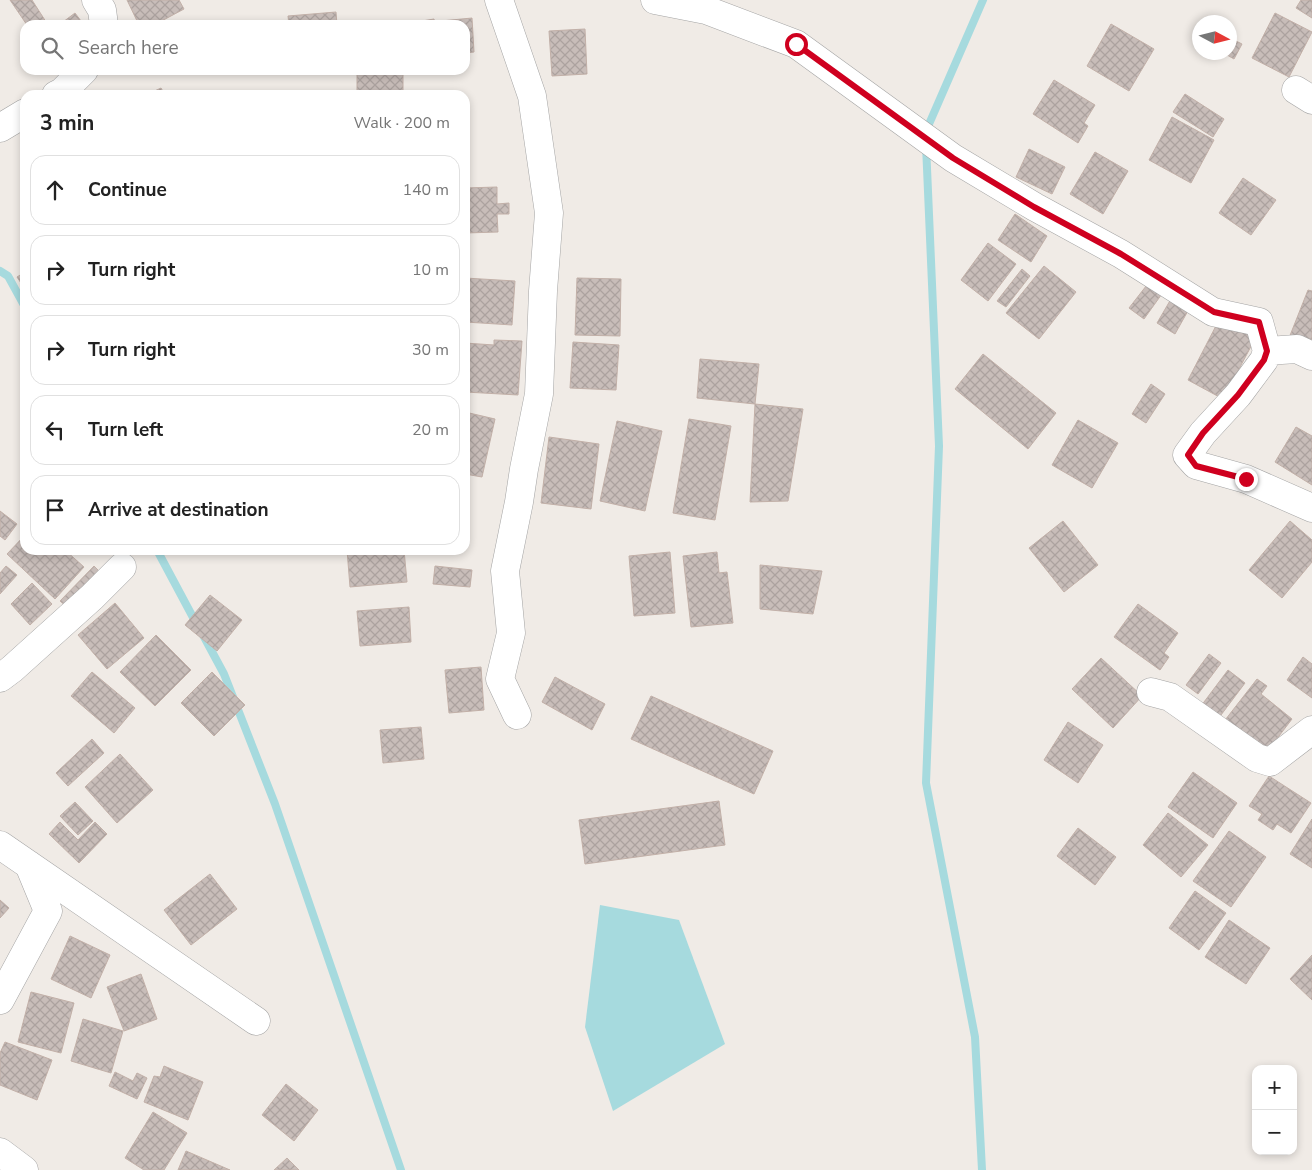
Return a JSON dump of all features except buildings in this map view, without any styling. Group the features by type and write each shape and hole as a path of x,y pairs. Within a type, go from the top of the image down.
{"street":[{"path":"96,0 102,10 103,20"},
{"path":"655,0 706,10 796,44 953,158 1026,202 1121,254 1214,312 1259,322 1267,351 1264,360 1238,395 1203,433 1188,455 1196,466 1246,479 1312,508"},
{"path":"508,1 532,96 549,213 543,290 539,394 505,571 510,633 500,678 517,715"},
{"path":"64,90 79,75"},
{"path":"0,128 20,116"},
{"path":"1267,351 1298,349 1312,356"},
{"path":"0,678 92,597 122,567"},
{"path":"1151,692 1170,697 1257,758 1270,762 1312,730"},
{"path":"0,845 256,1021"},
{"path":"0,1000 48,911 29,865"},
{"path":"0,1152 24,1170"}],"water":[{"path":"600,905 679,920 725,1044 613,1111 585,1027"}],"waterway":[{"path":"926,131 983,0"},
{"path":"926,145 939,446 926,783 975,1037 982,1170"},
{"path":"0,271 8,276 20,298"},
{"path":"160,555 196,623"},
{"path":"203,635 224,674 275,804 401,1170"}],"route":[{"path":"796,44 953,158 1034,207 1121,254 1214,312 1259,322 1267,351 1264,360 1238,395 1203,433 1188,455 1196,466 1246,479"}]}
